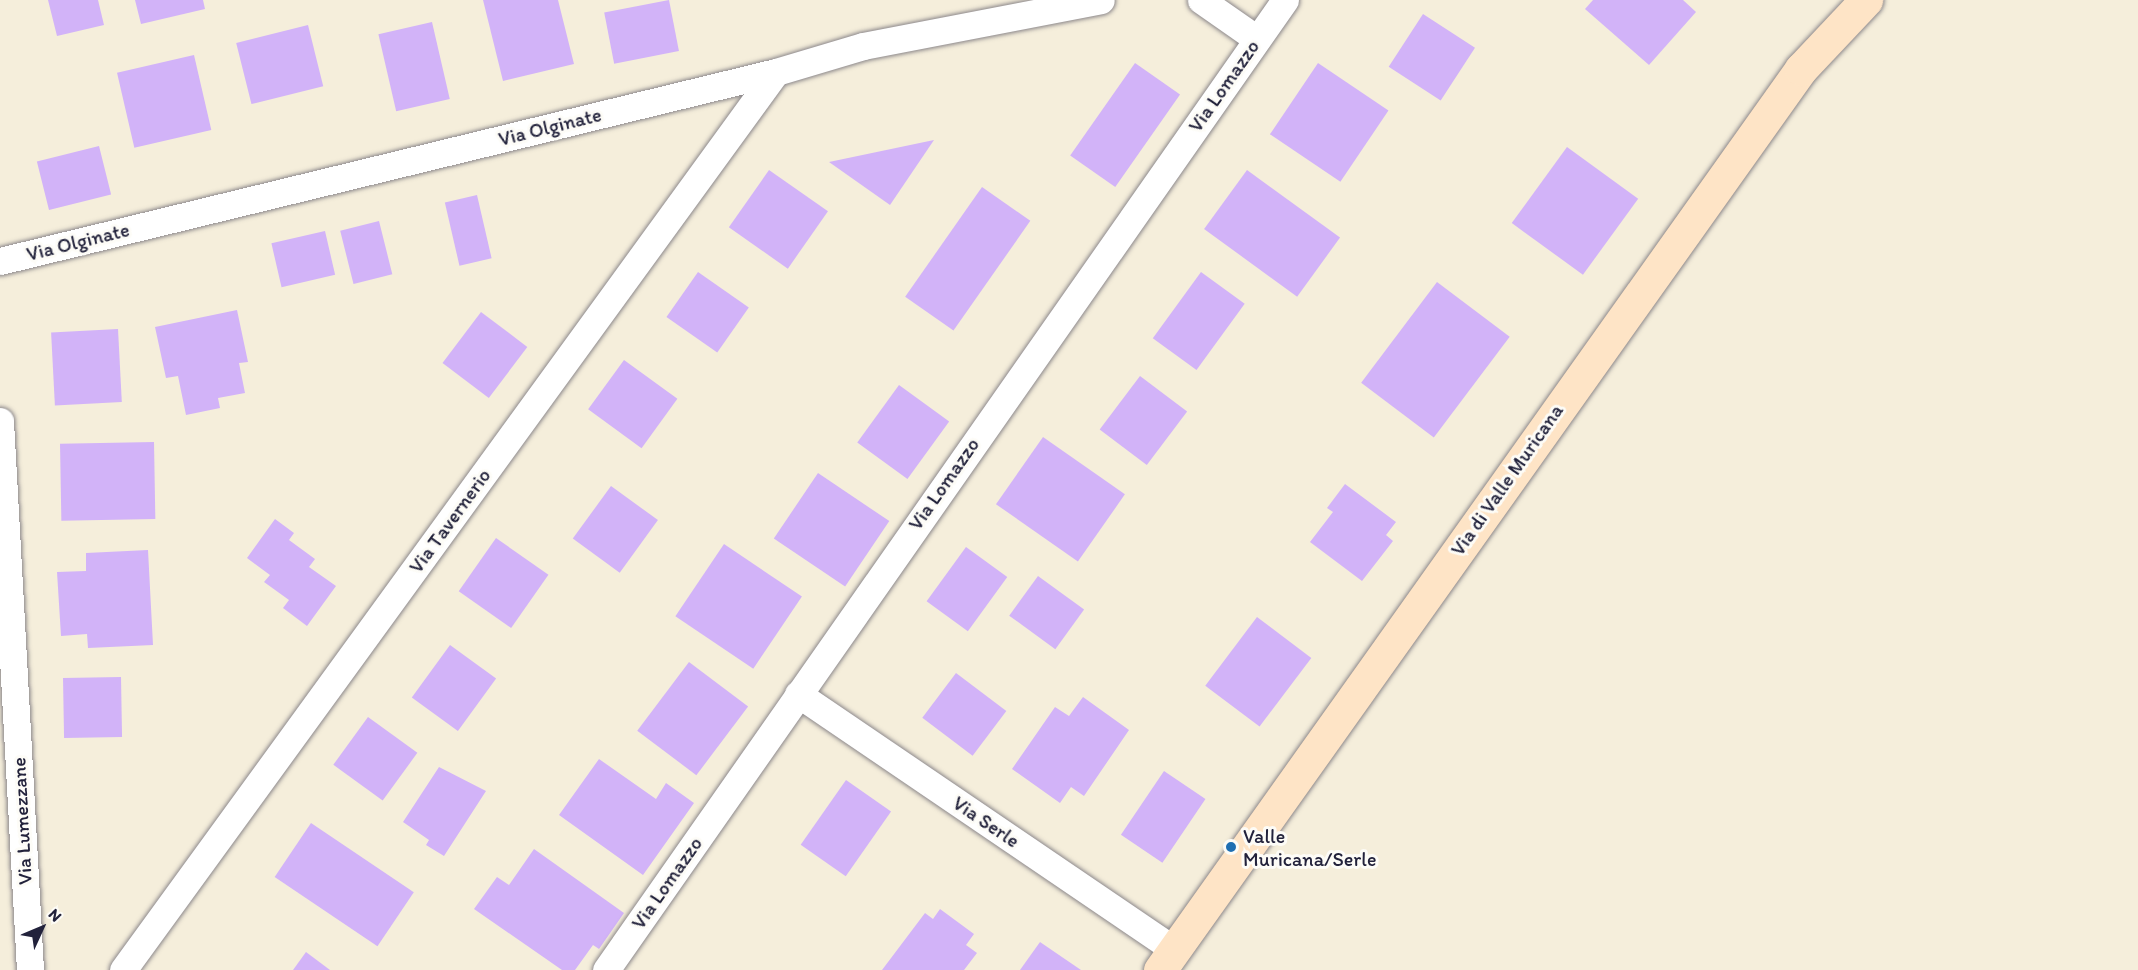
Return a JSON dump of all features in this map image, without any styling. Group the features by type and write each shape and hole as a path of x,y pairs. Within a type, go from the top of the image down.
{"street":[{"name":"Via Olginate","path":"0,261 776,72 863,46 1101,0"},
{"path":"1201,0 1257,39"},
{"name":"Via Lomazzo","path":"606,970 1285,0"},
{"name":"Via di Valle Muricana","path":"1167,960 1801,69 1866,0"},
{"name":"Via Tavernerio","path":"123,970 776,72"},
{"name":"Via Lumezzane","path":"0,421 30,970"},
{"name":"Via Serle","path":"798,694 1167,960"}],"building":[{"path":"48,0 98,0 104,25 57,36"},
{"path":"135,0 203,0 205,9 141,24"},
{"path":"483,0 558,0 574,64 503,81"},
{"path":"669,0 679,51 614,64 604,13"},
{"path":"1593,0 1683,0 1696,12 1649,65 1585,9"},
{"path":"1423,14 1475,48 1441,101 1389,67"},
{"path":"432,22 450,99 396,111 378,34"},
{"path":"308,25 323,86 251,104 236,43"},
{"path":"194,55 211,130 134,148 117,73"},
{"path":"1135,63 1180,95 1115,187 1070,156"},
{"path":"1318,63 1388,111 1340,182 1270,134"},
{"path":"934,140 890,205 829,162"},
{"path":"99,146 111,195 49,210 37,161"},
{"path":"1567,147 1638,199 1583,275 1512,223"},
{"path":"769,170 828,211 788,269 729,227"},
{"path":"1247,170 1340,238 1297,297 1204,229"},
{"path":"982,187 1030,221 953,331 905,297"},
{"path":"477,195 492,258 459,266 445,202"},
{"path":"379,221 392,274 353,284 340,231"},
{"path":"325,231 335,275 282,287 271,243"},
{"path":"698,272 749,308 717,353 666,317"},
{"path":"1201,272 1245,304 1196,370 1153,338"},
{"path":"1437,282 1510,337 1434,437 1361,383"},
{"path":"237,310 248,362 239,363 245,393 218,398 220,408 186,415 178,376 166,378 155,327"},
{"path":"481,312 527,347 489,398 442,363"},
{"path":"118,329 122,402 55,405 51,333"},
{"path":"624,360 677,399 642,448 588,409"},
{"path":"1140,376 1187,412 1147,465 1100,430"},
{"path":"899,385 949,421 907,479 857,442"},
{"path":"1043,437 1125,494 1078,562 996,504"},
{"path":"154,442 155,519 61,521 60,444"},
{"path":"818,473 889,521 845,587 774,538"},
{"path":"1345,484 1396,522 1386,535 1393,541 1362,581 1310,542 1333,512 1327,508"},
{"path":"611,486 658,520 620,573 573,539"},
{"path":"275,519 294,533 289,540 315,559 309,567 336,586 307,626 283,608 289,600 264,582 270,575 247,558"},
{"path":"496,538 548,575 511,628 459,591"},
{"path":"724,544 802,597 753,669 675,616"},
{"path":"966,547 1007,577 968,631 927,601"},
{"path":"148,550 153,645 88,648 87,634 61,636 57,572 86,571 86,553"},
{"path":"1038,576 1084,610 1055,649 1009,616"},
{"path":"1257,617 1311,658 1260,727 1205,686"},
{"path":"450,645 496,679 458,731 412,698"},
{"path":"689,662 748,707 696,775 637,731"},
{"path":"956,673 1006,711 973,756 922,718"},
{"path":"121,677 122,737 64,738 63,678"},
{"path":"1083,697 1129,730 1084,796 1071,787 1060,803 1012,769 1055,707 1069,716"},
{"path":"368,717 417,753 383,801 333,765"},
{"path":"599,759 656,799 666,783 694,803 643,875 559,815"},
{"path":"439,767 486,791 444,856 426,845 429,840 403,822"},
{"path":"1164,771 1205,799 1162,863 1121,835"},
{"path":"846,780 891,812 846,876 801,845"},
{"path":"311,823 414,892 377,946 275,877"},
{"path":"534,849 624,913 599,949 593,945 575,970 562,970 474,909 497,877 509,885"},
{"path":"940,909 974,934 966,945 977,953 964,970 882,970 925,913 933,919"},
{"path":"1040,942 1081,970 1020,970"},
{"path":"306,952 330,970 293,970"}],"place":[{"name":"Valle Muricana/Serle","path":"1231,847"}]}
